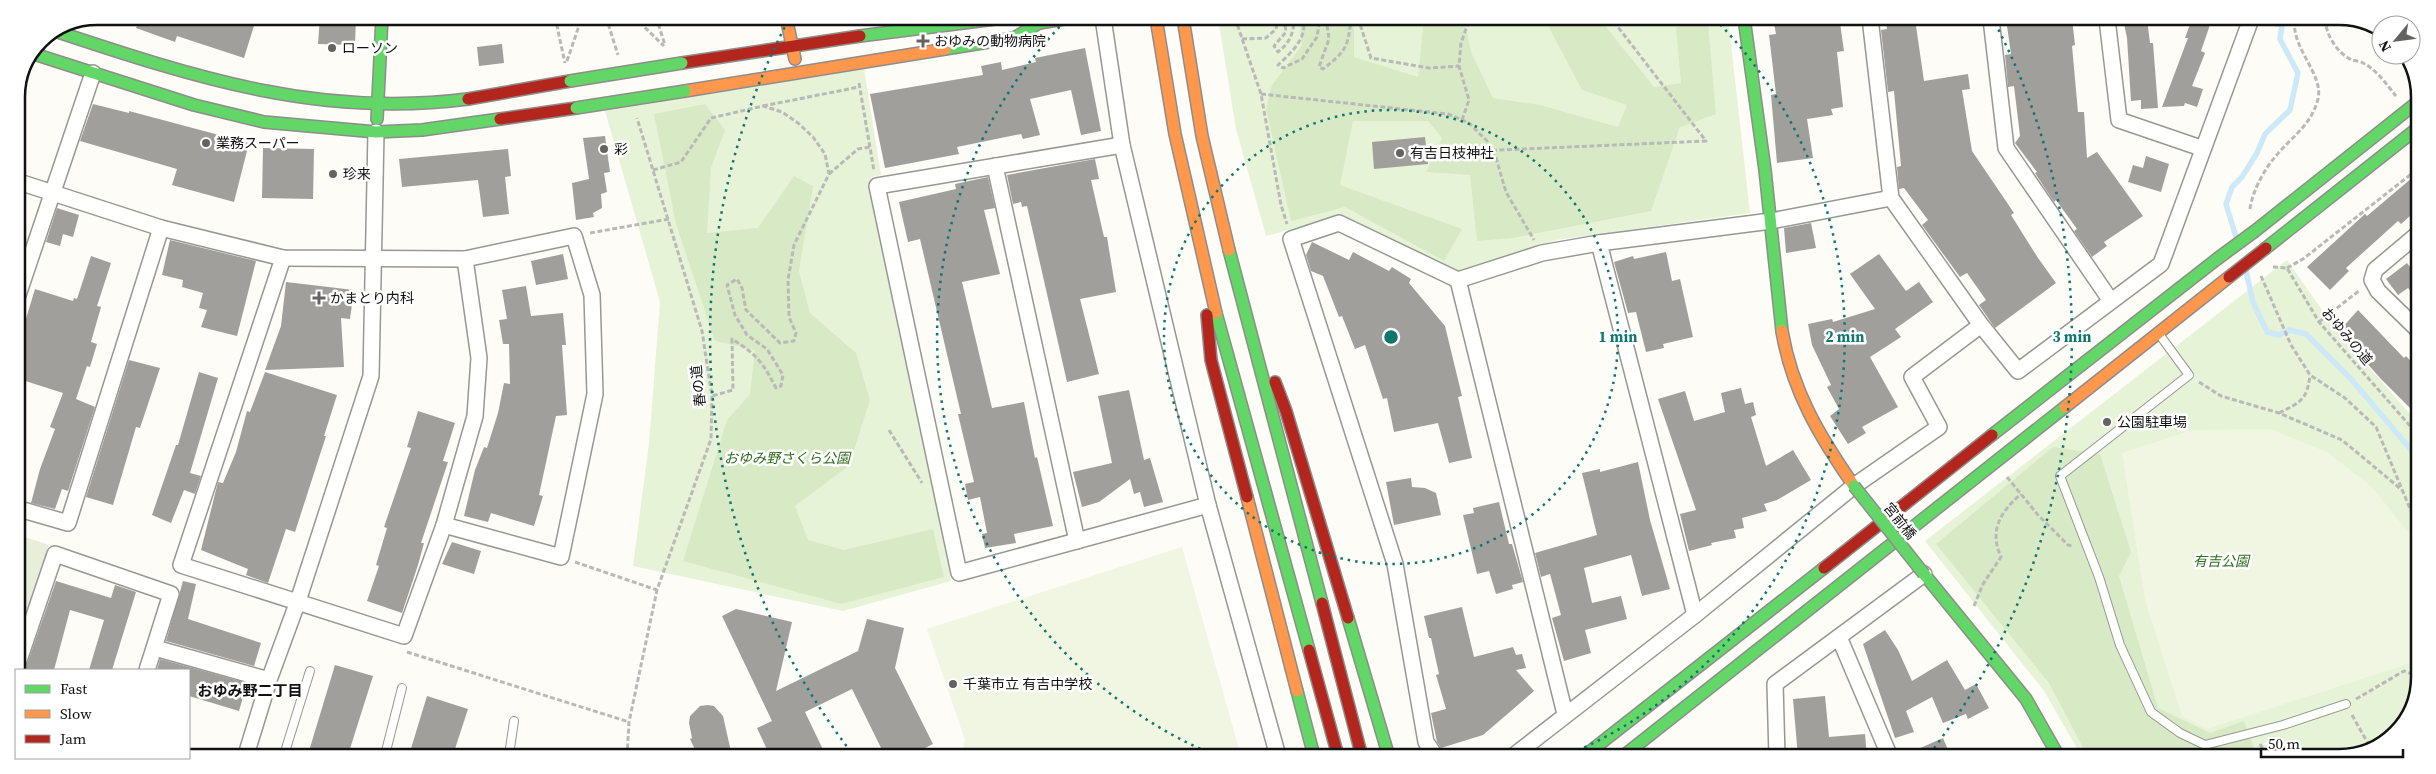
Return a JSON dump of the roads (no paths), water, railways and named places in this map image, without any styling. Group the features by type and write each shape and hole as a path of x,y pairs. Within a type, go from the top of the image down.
{"street":[{"path":"248,749 269,680 298,601 371,376 376,132 382,25"},
{"path":"788,25 797,72"},
{"path":"75,31 205,78 260,92 378,105 502,94 792,45 949,25"},
{"path":"38,55 194,105 264,122 376,132 422,130 576,108 1014,38 1036,25"},
{"path":"1103,25 1122,145 1208,505 1276,749"},
{"path":"1157,25 1175,134 1209,289 1336,749"},
{"path":"1184,25 1202,136 1246,316 1360,749"},
{"name":"宮前橋","path":"1745,25 1771,221 1780,321 1786,358 1796,388 1816,430 1854,486 2026,699 2054,749"},
{"path":"1871,25 1891,198 1981,325 2018,371 2161,264 2201,148 2248,25"},
{"path":"1991,25 2006,148 2111,300"},
{"path":"2108,25 2119,120 2201,148"},
{"path":"25,274 93,73"},
{"path":"1593,749 2411,107"},
{"path":"1632,749 2411,133"},
{"path":"1122,145 877,186 960,573 1208,505"},
{"path":"995,166 1077,541"},
{"path":"25,185 161,228 283,258 373,260 465,259 574,236 592,295 595,394 561,557 444,526"},
{"path":"1431,749 1426,742 1395,564 1292,239 1339,223 1458,280 1542,253 1600,243 1771,221 1891,198"},
{"path":"25,511 68,523 161,228"},
{"path":"2411,240 2375,270 2372,280 2378,291 2411,324"},
{"path":"1600,243 1695,615"},
{"path":"283,258 181,565 404,636 444,526 475,416 479,358 465,259"},
{"path":"1458,280 1565,714"},
{"path":"1209,289 1206,321 1211,360 1312,749"},
{"path":"1246,316 1272,373 1286,410 1387,749"},
{"path":"1522,749 1695,615 1854,486 1939,427 1912,377 1981,325"},
{"path":"25,642 55,554 171,594 148,669"},
{"path":"1777,749 1775,684 1924,574"},
{"path":"1839,637 1887,749"},
{"path":"155,648 269,680"}],"lane":[{"path":"2159,334 2189,375 2060,476 2088,548 2120,645 2151,712 2180,733 2205,745 2283,725 2346,704"},
{"path":"286,749 310,671"},
{"path":"387,749 402,688"},
{"path":"510,749 514,721"}],"waterway":[{"path":"2237,240 2226,204 2232,187 2242,177 2257,153 2265,134 2290,110 2298,73 2280,39 2282,25"},
{"path":"2246,271 2253,302 2267,332 2279,335 2290,330 2306,334 2351,379 2411,450"}],"place":[{"name":"おゆみの動物病院","path":"923,41"},
{"name":"ローソン","path":"332,48"},
{"name":"業務スーパー","path":"206,143"},
{"name":"彩","path":"604,149"},
{"name":"有吉日枝神社","path":"1400,153"},
{"name":"珍来","path":"333,174"},
{"name":"かまとり内科","path":"319,298"},
{"name":"公園駐車場","path":"2107,422"},
{"name":"千葉市立 有吉中学校","path":"953,684"}],"district":[{"name":"おゆみ野二丁目","path":"250,691"}],"park label":[{"name":"おゆみ野さくら公園","path":"787,458"},
{"name":"有吉公園","path":"2221,561"}]}
